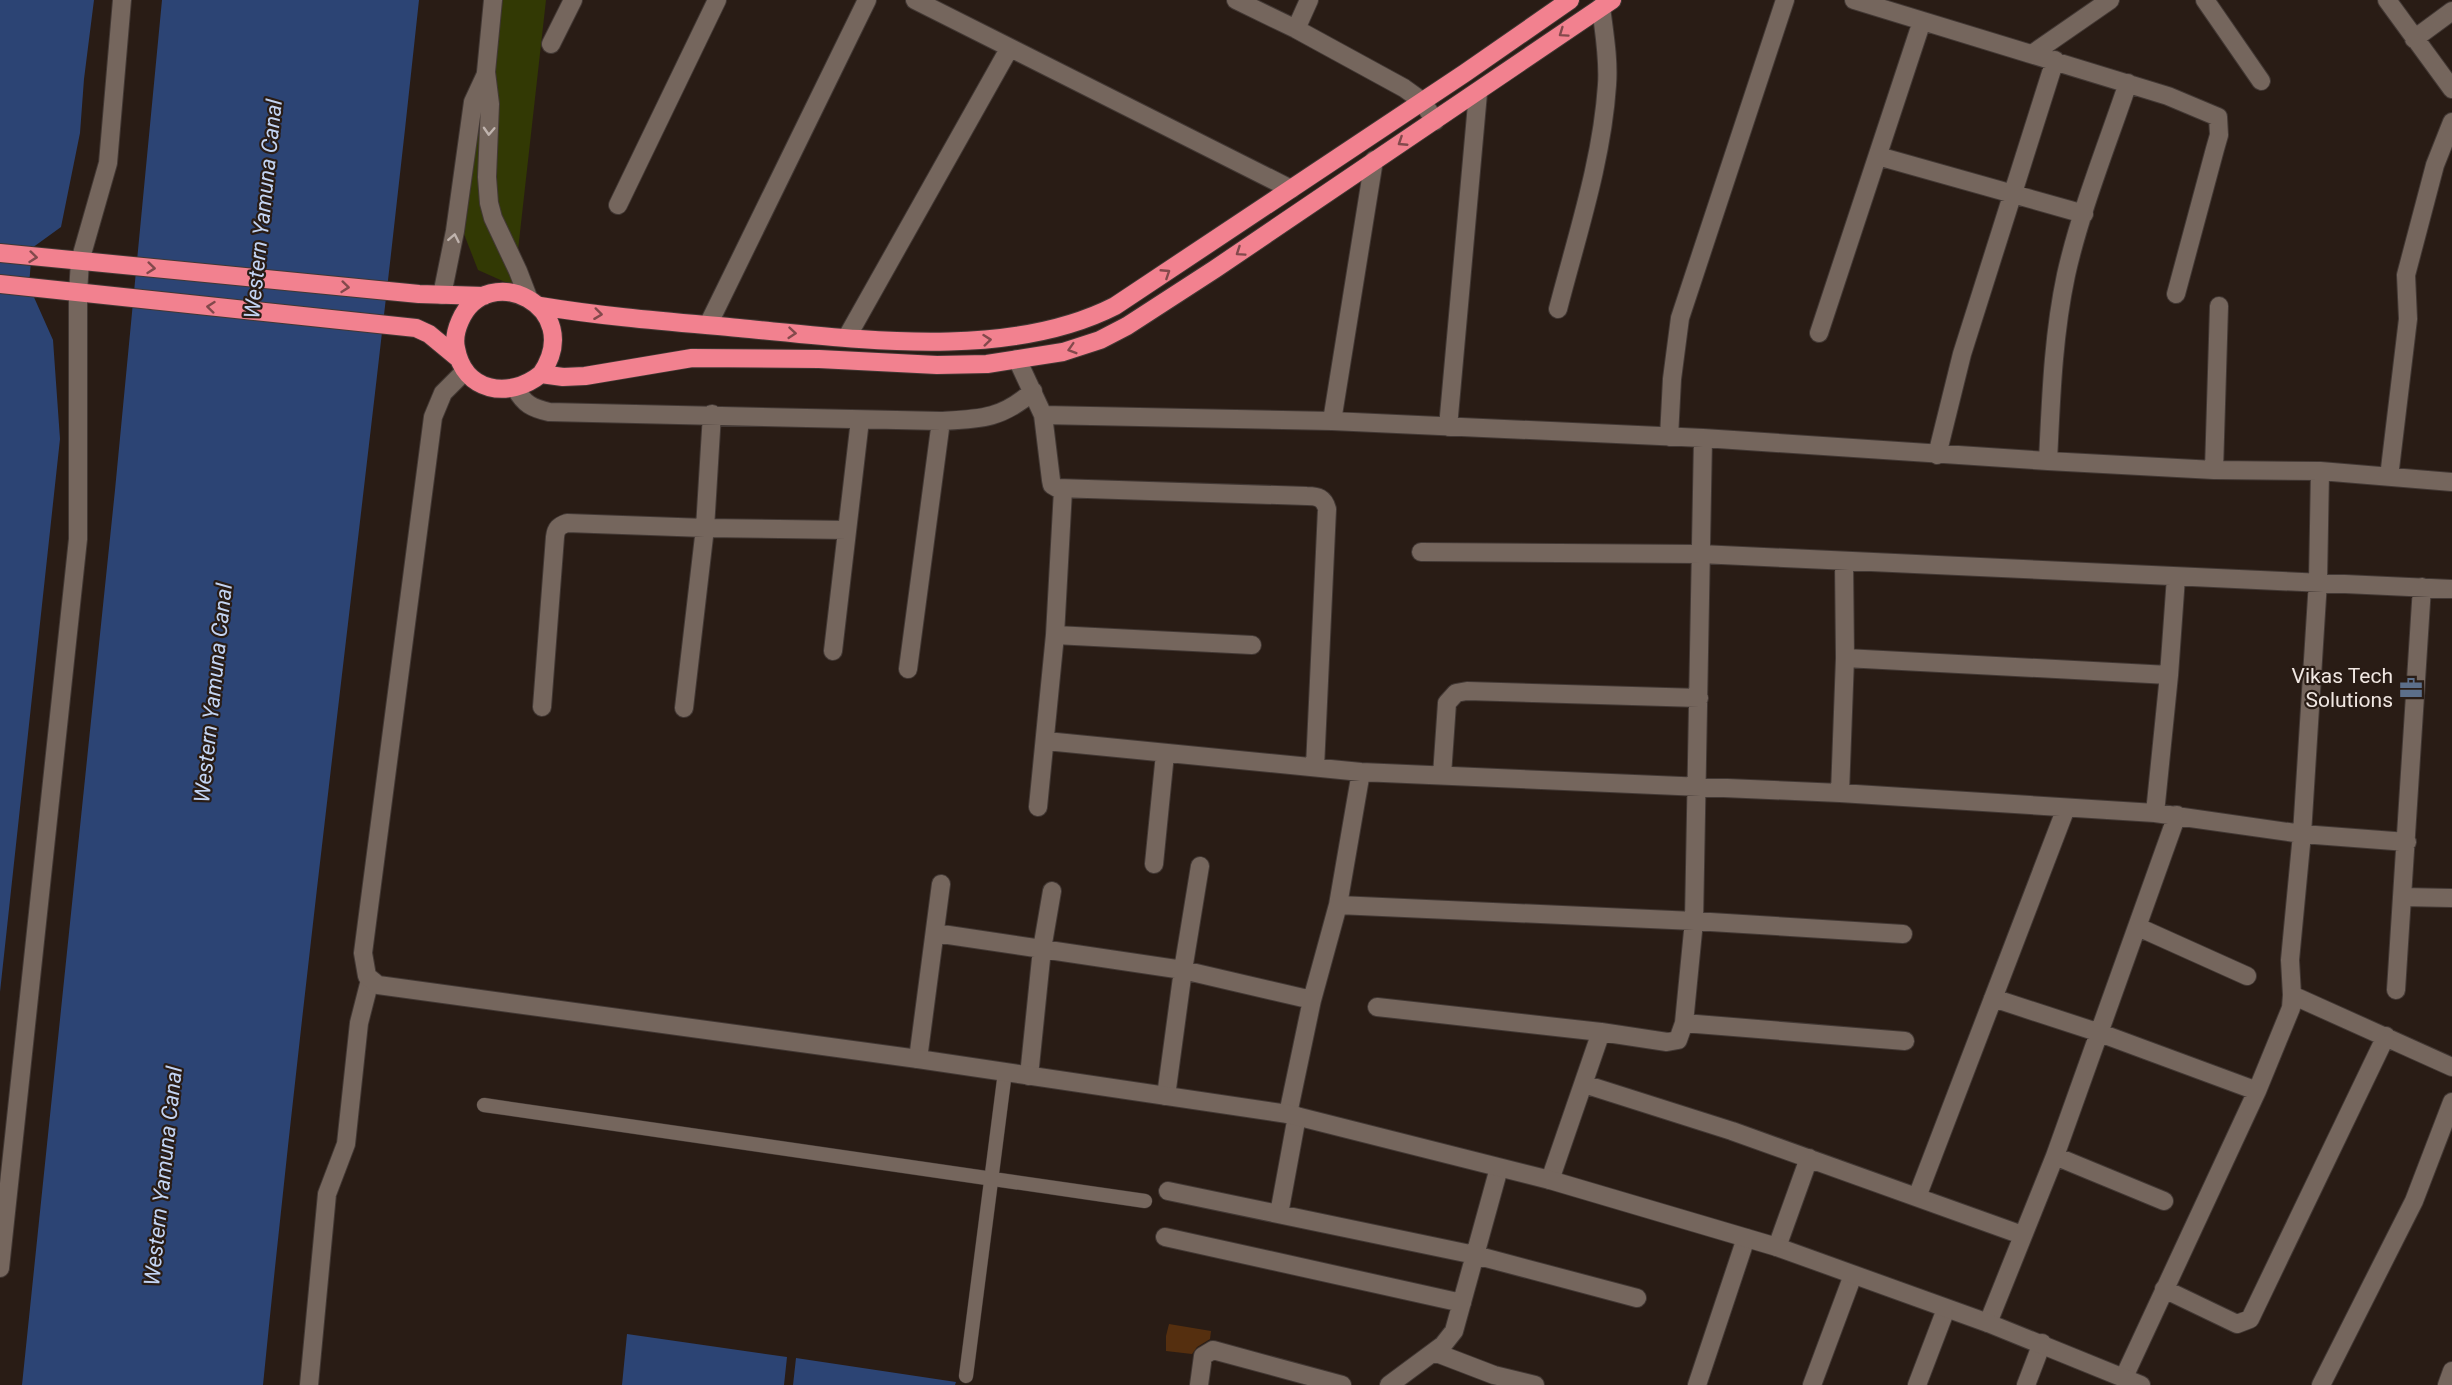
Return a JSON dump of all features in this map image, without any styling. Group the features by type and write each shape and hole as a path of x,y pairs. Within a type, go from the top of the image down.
{"highway":[{"path":"0,253 419,294 484,296 499,292 514,292 534,302 708,325 847,337 937,342 984,340 1058,329 1091,318 1115,306 1570,0"},
{"path":"541,374 563,377 585,376 692,358 819,359 937,365 987,364 1063,352 1100,340 1127,326 1478,93 1606,3"},
{"path":"0,284 416,328 429,334 461,364 475,381 502,390 516,389 530,383 541,374 549,362 554,348 553,333 548,319 534,302"},
{"path":"461,364 455,343 459,322 472,304 484,296"}],"street":[{"path":"0,1268 78,539 80,261 108,163 122,0"},
{"path":"493,0 486,72 490,104 487,177 489,203 493,218 534,302"},
{"path":"551,44 573,0"},
{"path":"618,205 717,0"},
{"path":"708,325 867,0"},
{"path":"915,0 1291,189"},
{"path":"1236,0 1296,29 1404,88 1422,101 1435,121"},
{"path":"1296,29 1309,0"},
{"path":"1669,437 1672,379 1680,318 1785,0"},
{"path":"1854,0 2128,83 2209,111 2219,120 2215,149 2176,294"},
{"path":"2032,54 2110,0"},
{"path":"2205,0 2261,81"},
{"path":"2387,0 2452,89"},
{"path":"1558,309 1588,194 1604,111 1607,57 1606,3"},
{"path":"2414,39 2452,11"},
{"path":"1820,333 1922,21"},
{"path":"847,337 1009,49"},
{"path":"1937,455 1962,354 2055,60"},
{"path":"442,295 455,231 473,102 486,72"},
{"path":"2048,462 2052,383 2059,313 2066,275 2128,83"},
{"path":"1448,427 1478,93"},
{"path":"2389,477 2408,319 2406,275 2435,165 2452,122"},
{"path":"1878,156 2084,214"},
{"path":"1332,421 1374,160"},
{"path":"2214,470 2219,306"},
{"path":"1017,359 1043,415 1052,485 1063,490 1315,496 1324,500 1327,508 1315,767"},
{"path":"461,364 443,393 433,417 363,952 365,972 370,980 378,985 918,1059 1292,1115 1550,1180 1777,1247 2042,1343 2132,1381 2164,1289 2257,1091 2288,1017 2292,995 2290,960 2302,834 2318,581 2320,471"},
{"path":"516,389 523,402 534,409 549,412 941,421 985,418 1002,413 1017,405 1033,391"},
{"path":"684,708 705,528 712,414"},
{"path":"1043,415 1332,421 1703,438 2048,462 2214,470 2320,471 2452,482"},
{"path":"833,651 860,420"},
{"path":"908,669 941,421"},
{"path":"1377,1007 1601,1032 1667,1042 1678,1040 1684,1023 1694,921 1703,438"},
{"path":"1038,807 1055,634 1063,490"},
{"path":"542,707 556,529 567,523 847,530"},
{"path":"1421,552 1700,554 2452,589"},
{"path":"1840,793 1845,658 1844,561"},
{"path":"2155,813 2176,577"},
{"path":"2396,990 2407,842 2421,587"},
{"path":"1055,634 1252,645"},
{"path":"1845,658 2169,675"},
{"path":"1442,775 1447,702 1456,693 1467,691 1699,698"},
{"path":"1046,741 1361,772 1840,793 2155,813 2302,834 2407,842"},
{"path":"1154,864 1166,754"},
{"path":"1279,1214 1292,1115 1312,1000 1338,905 1361,772"},
{"path":"1917,1197 2066,808"},
{"path":"1988,1323 2055,1156 2177,815"},
{"path":"1167,1096 1183,970 1200,866"},
{"path":"918,1059 941,884"},
{"path":"1029,1076 1042,949 1052,891"},
{"path":"2402,897 2452,898"},
{"path":"1338,905 1694,921 1903,934"},
{"path":"2138,927 2247,976"},
{"path":"935,933 1183,970 1312,1000"},
{"path":"309,1385 327,1194 346,1144 360,1023 370,980"},
{"path":"2292,995 2452,1067"},
{"path":"1993,998 2100,1032 2257,1091"},
{"path":"1684,1023 1905,1041"},
{"path":"1550,1180 1601,1032"},
{"path":"2164,1289 2238,1324 2250,1319 2386,1036"},
{"path":"1584,1084 1809,1158 2022,1235"},
{"path":"2321,1385 2414,1201 2452,1102"},
{"path":"2055,1156 2164,1201"},
{"path":"1777,1247 1809,1158"},
{"path":"1389,1385 1434,1352 1454,1332 1499,1168"},
{"path":"1168,1191 1475,1255 1637,1298"},
{"path":"1165,1237 1462,1303"},
{"path":"1697,1385 1746,1238"},
{"path":"1812,1385 1853,1275"},
{"path":"1917,1385 1946,1309"},
{"path":"2026,1385 2042,1343"},
{"path":"1199,1385 1203,1356 1213,1350 1342,1385"},
{"path":"1434,1352 1491,1380 1535,1385"},
{"path":"2447,1385 2452,1371"}],"lane":[{"path":"966,1376 1005,1072"},
{"path":"484,1105 1145,1201"}],"green space":[{"path":"487,0 546,0 514,286 478,270 462,229"}],"water":[{"path":"0,0 94,0 80,133 61,227 32,248 29,286 53,340 60,439 0,992"},
{"name":"Western Yamuna Canal","path":"162,0 419,0 300,1039 263,1385 22,1385 115,490"},
{"path":"627,1334 787,1357 784,1385 622,1385"},
{"path":"796,1358 956,1382 955,1385 793,1385"}],"building":[{"path":"1169,1324 1211,1331 1210,1339 1197,1347 1192,1354 1166,1351"}],"place":[{"name":"Vikas Tech Solutions","path":"2411,688"}]}
